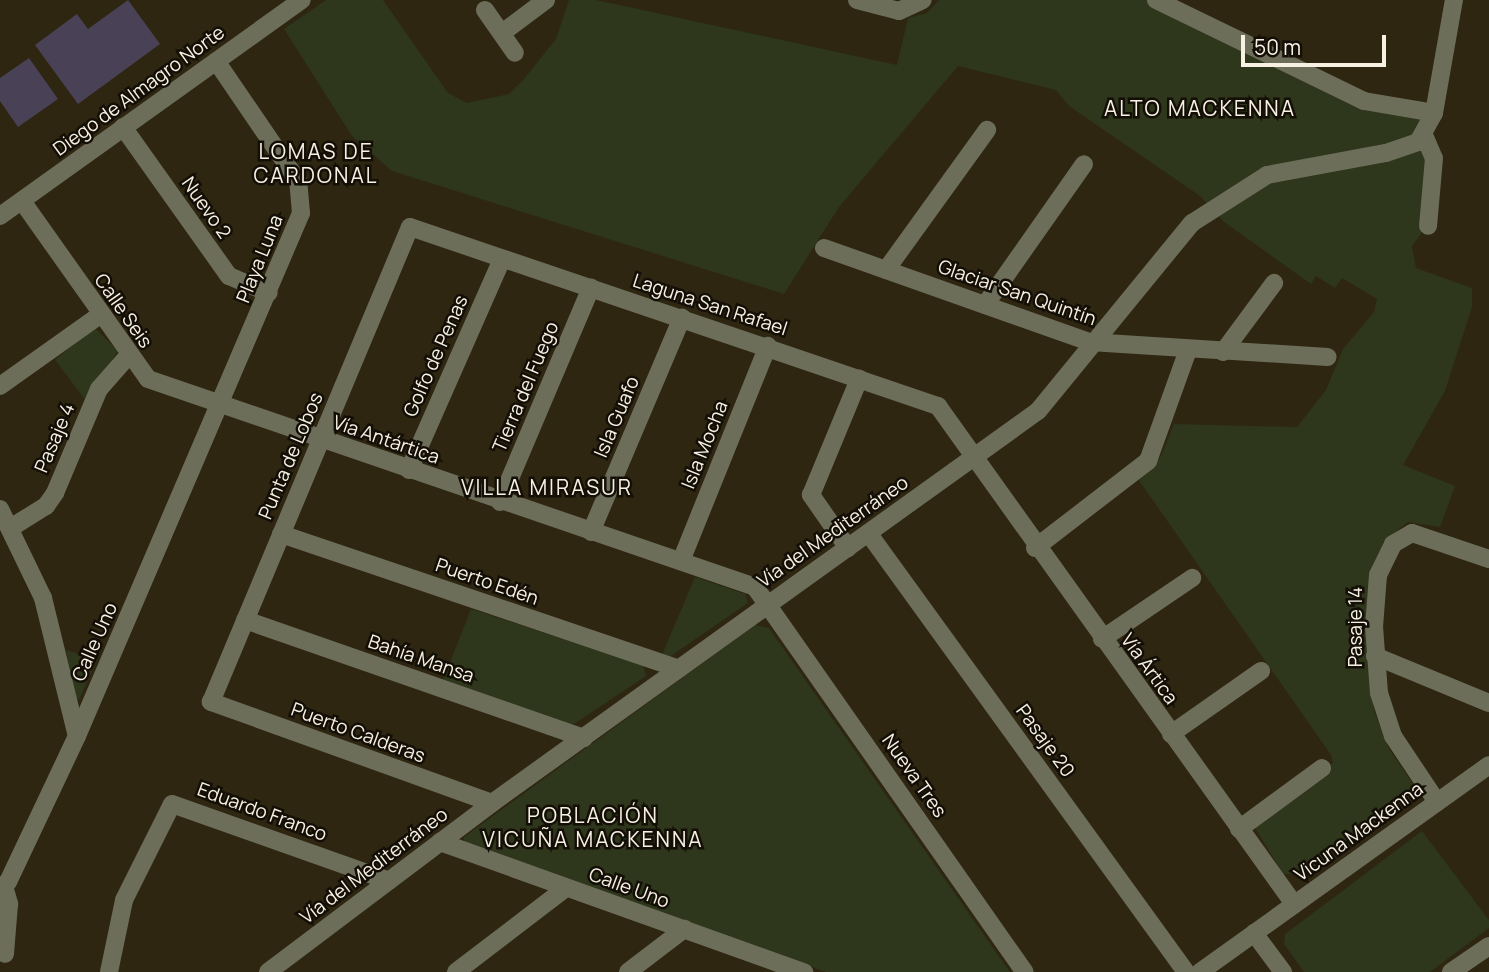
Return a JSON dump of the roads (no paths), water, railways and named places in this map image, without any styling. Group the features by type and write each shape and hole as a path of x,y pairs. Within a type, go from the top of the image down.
{"street":[{"name":"Diego de Almagro Norte","path":"0,216 302,0"},
{"path":"502,33 546,0"},
{"path":"857,0 899,11 923,0"},
{"path":"1156,0 1364,101 1434,113"},
{"path":"1428,226 1434,158 1424,135 1434,113 1454,0"},
{"path":"485,10 515,53"},
{"name":"Playa Luna","path":"216,61 300,190 298,224 221,408"},
{"name":"Nuevo 2","path":"123,127 229,276 269,293"},
{"path":"886,270 987,130"},
{"name":"Vía del Mediterráneo","path":"268,972 492,803 869,534 1051,400 1090,342 1178,236 1242,189 1267,175 1409,148 1424,135"},
{"path":"985,305 1084,164"},
{"name":"Calle Seis","path":"22,201 128,356 148,379 221,408"},
{"name":"Laguna San Rafael","path":"410,227 768,346 938,406 971,458"},
{"name":"Punta de Lobos","path":"211,702 410,227"},
{"name":"Glaciar San Quintín","path":"824,248 1090,342 1328,357"},
{"name":"Golfo de Penas","path":"409,470 502,259"},
{"path":"1223,352 1274,283"},
{"name":"Tierra del Fuego","path":"500,502 591,288"},
{"path":"0,386 100,315"},
{"name":"Isla Guafo","path":"590,532 682,318"},
{"name":"Isla Mocha","path":"681,561 768,346"},
{"path":"1035,548 1148,461 1188,350"},
{"name":"Pasaje 4","path":"12,527 46,506 55,493 99,388 128,356"},
{"path":"848,548 811,495 859,379"},
{"name":"Vía Antártica","path":"221,408 750,584 769,603"},
{"name":"Calle Uno","path":"2,886 77,736 221,408"},
{"name":"Vía Ártica","path":"971,458 1294,904"},
{"path":"0,509 12,527 43,598 77,736"},
{"name":"Pasaje 14","path":"1437,803 1393,736 1379,693 1374,656 1378,575 1400,538 1420,533 1489,559"},
{"name":"Puerto Edén","path":"281,534 679,669"},
{"name":"Pasaje 20","path":"869,534 1186,972"},
{"path":"1102,639 1192,578"},
{"name":"Nueva Tres","path":"769,603 1025,972"},
{"name":"Bahía Mansa","path":"245,620 584,738"},
{"path":"1374,656 1489,703"},
{"path":"1171,734 1261,671"},
{"name":"Puerto Calderas","path":"211,702 492,803"},
{"name":"Vicuna Mackenna","path":"1200,972 1489,765"},
{"path":"1239,829 1322,768"},
{"name":"Eduardo Franco","path":"109,972 124,900 172,804 389,881"},
{"name":"Calle Uno","path":"440,842 802,972"},
{"path":"2,886 9,904 5,954"},
{"path":"456,972 566,888"},
{"path":"628,972 684,929"},
{"path":"1254,933 1283,972"},
{"path":"1451,972 1489,946"}],"district":[{"name":"ALTO MACKENNA","path":"1200,108"},
{"name":"LOMAS DE CARDONAL","path":"316,163"},
{"name":"VILLA MIRASUR","path":"547,487"},
{"name":"POBLACIÓN VICUÑA MACKENNA","path":"593,827"}]}
